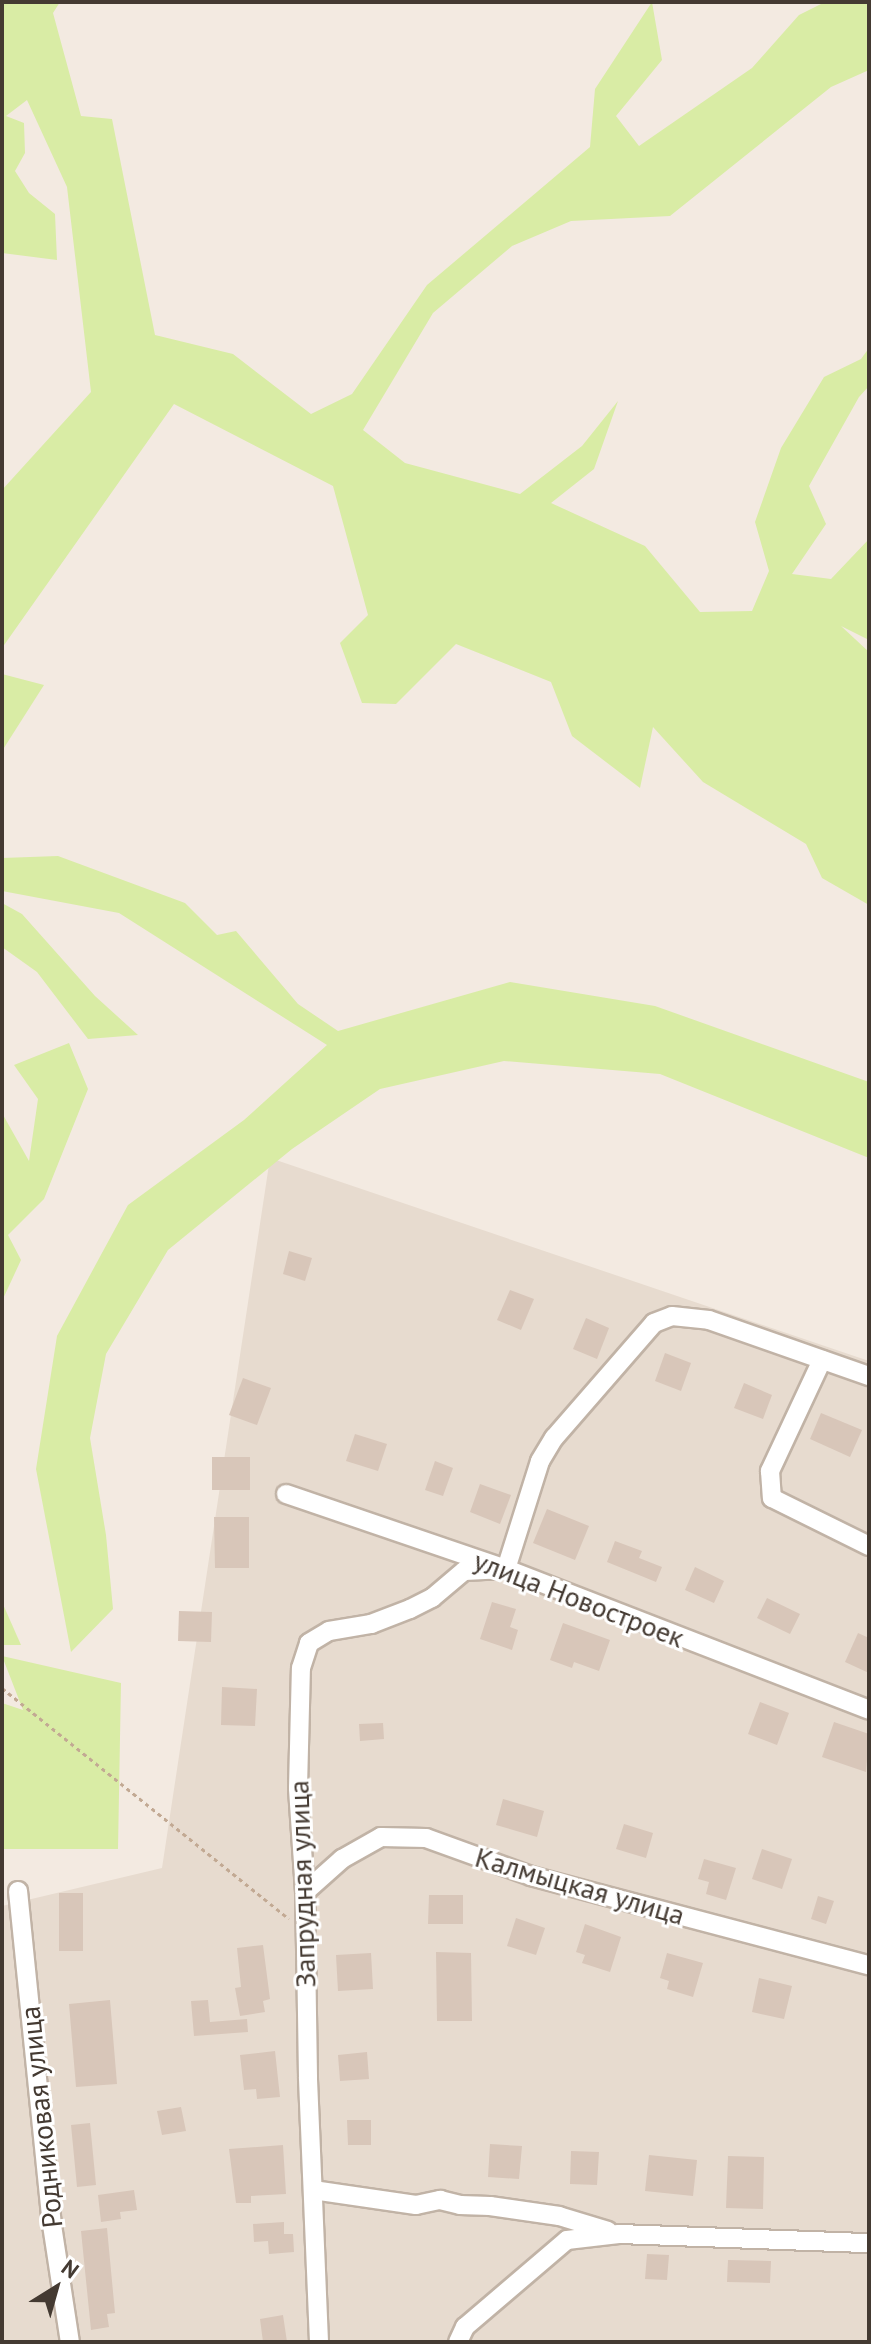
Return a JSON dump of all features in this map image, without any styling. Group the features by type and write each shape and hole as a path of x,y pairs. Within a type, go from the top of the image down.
{"street":[{"path":"506,1569 540,1461 554,1438 654,1323 672,1316 709,1320 869,1376"},
{"path":"822,1360 770,1471 772,1498 869,1546"},
{"name":"улица Новостроек","path":"286,1494 506,1569 869,1710"},
{"name":"Запрудная улица","path":"319,2342 305,1892 298,1788 301,1668 309,1643 329,1631 371,1624 410,1609 432,1598 464,1571 506,1569"},
{"name":"Калмыцкая улица","path":"305,1892 342,1859 381,1837 426,1838 546,1880 869,1965"},
{"name":"Родниковая улица","path":"18,1891 52,2225 70,2342"},
{"path":"313,2190 416,2205 440,2200 460,2205 490,2206 559,2216 619,2234"},
{"path":"458,2342 465,2327 567,2240 619,2234 869,2243"}],"path":[{"path":"2,1688 305,1931"}],"shaded area":[{"path":"270,1158 869,1361 869,2342 2,2342 2,1906 162,1868"}],"green space":[{"path":"2,2 60,2 53,13 81,116 112,119 155,335 233,354 311,414 352,394 427,285 590,147 595,89 652,2 662,60 616,116 639,146 752,68 799,15 825,2 869,2 869,70 831,87 670,216 571,221 512,246 433,313 363,430 405,463 520,494 582,446 618,401 594,469 551,503 645,546 700,612 752,611 769,571 755,522 781,448 824,377 861,359 869,348 869,386 859,397 809,486 826,524 792,574 831,579 869,539 869,640 841,626 869,652 869,905 822,878 806,844 703,782 653,727 640,788 572,736 551,682 456,644 396,704 362,703 340,643 368,615 333,486 174,404 2,648 2,490 91,392 67,187 27,100 6,116 24,123 25,153 15,171 29,193 55,214 57,260 2,253"},
{"path":"2,674 44,685 2,751"},
{"path":"58,856 185,903 217,935 236,931 298,1004 338,1031 510,982 655,1006 869,1082 869,1158 660,1074 504,1061 380,1089 292,1149 168,1250 106,1354 90,1438 106,1535 113,1609 71,1652 36,1469 57,1336 128,1205 244,1120 327,1045 119,913 2,891 2,858"},
{"path":"2,903 22,914 95,996 138,1035 88,1039 37,972 2,947"},
{"path":"69,1043 88,1089 44,1199 8,1235 21,1260 2,1301 2,1113 29,1161 38,1099 14,1065"},
{"path":"2,1602 21,1645 2,1645"},
{"path":"2,1656 121,1683 118,1849 2,1849 2,1703 23,1710"}],"building":[{"path":"289,1251 312,1258 305,1281 283,1274"},
{"path":"510,1290 534,1299 521,1330 497,1320"},
{"path":"586,1318 609,1328 597,1359 573,1349"},
{"path":"665,1353 691,1363 681,1391 655,1381"},
{"path":"243,1378 271,1388 257,1425 229,1415"},
{"path":"744,1383 772,1395 763,1419 734,1408"},
{"path":"821,1413 862,1430 850,1457 810,1439"},
{"path":"355,1434 387,1444 378,1471 346,1461"},
{"path":"212,1457 250,1457 250,1490 212,1490"},
{"path":"435,1461 453,1468 443,1496 425,1490"},
{"path":"480,1484 511,1495 500,1524 470,1512"},
{"path":"547,1509 589,1526 575,1560 533,1543"},
{"path":"214,1517 249,1517 249,1568 215,1568"},
{"path":"615,1541 642,1551 639,1558 662,1567 656,1582 607,1562"},
{"path":"695,1567 724,1581 714,1603 685,1590"},
{"path":"767,1598 800,1614 790,1634 757,1618"},
{"path":"492,1602 516,1609 510,1627 518,1630 512,1650 480,1639"},
{"path":"179,1611 212,1612 211,1642 178,1641"},
{"path":"563,1623 610,1640 599,1671 574,1662 572,1668 550,1660"},
{"path":"858,1633 869,1638 869,1673 845,1662"},
{"path":"222,1687 257,1689 255,1726 221,1725"},
{"path":"760,1702 789,1713 777,1745 748,1734"},
{"path":"834,1722 869,1734 866,1772 822,1757"},
{"path":"383,1723 384,1739 360,1741 359,1724"},
{"path":"503,1799 544,1811 537,1837 496,1825"},
{"path":"624,1824 653,1833 646,1858 616,1849"},
{"path":"762,1849 792,1859 782,1889 752,1879"},
{"path":"704,1859 736,1868 726,1900 706,1894 709,1882 698,1879"},
{"path":"59,1893 83,1893 83,1951 59,1951"},
{"path":"429,1895 463,1895 463,1924 428,1924"},
{"path":"818,1896 834,1901 826,1924 811,1919"},
{"path":"516,1918 545,1928 536,1955 507,1946"},
{"path":"585,1924 621,1937 610,1972 582,1963 585,1955 576,1952"},
{"path":"263,1945 270,1999 263,2001 265,2012 240,2016 235,1988 241,1987 237,1948"},
{"path":"436,1952 471,1953 472,2021 437,2021"},
{"path":"371,1953 373,1989 338,1991 336,1955"},
{"path":"667,1953 703,1963 693,1997 667,1989 669,1981 660,1978"},
{"path":"759,1978 792,1986 784,2019 752,2012"},
{"path":"110,2000 117,2084 76,2087 69,2004"},
{"path":"208,2000 210,2022 247,2019 248,2032 194,2036 191,2001"},
{"path":"275,2051 280,2097 257,2099 256,2089 244,2090 240,2055"},
{"path":"367,2052 369,2079 340,2081 338,2055"},
{"path":"181,2107 186,2131 162,2135 157,2111"},
{"path":"347,2120 371,2120 371,2145 348,2145"},
{"path":"90,2123 96,2185 77,2187 71,2125"},
{"path":"490,2144 522,2146 519,2179 488,2177"},
{"path":"283,2145 286,2194 251,2196 251,2203 236,2203 229,2149"},
{"path":"571,2151 599,2152 597,2185 570,2184"},
{"path":"649,2155 697,2160 693,2196 645,2191"},
{"path":"728,2156 764,2157 763,2209 726,2208"},
{"path":"134,2190 137,2210 120,2212 121,2219 101,2222 98,2195"},
{"path":"284,2222 284,2234 293,2234 294,2252 269,2254 268,2241 254,2242 253,2224"},
{"path":"107,2228 115,2313 107,2314 109,2327 91,2330 81,2231"},
{"path":"647,2254 669,2255 667,2280 645,2279"},
{"path":"728,2260 771,2261 770,2283 727,2282"},
{"path":"283,2315 287,2342 263,2342 260,2319"}]}
